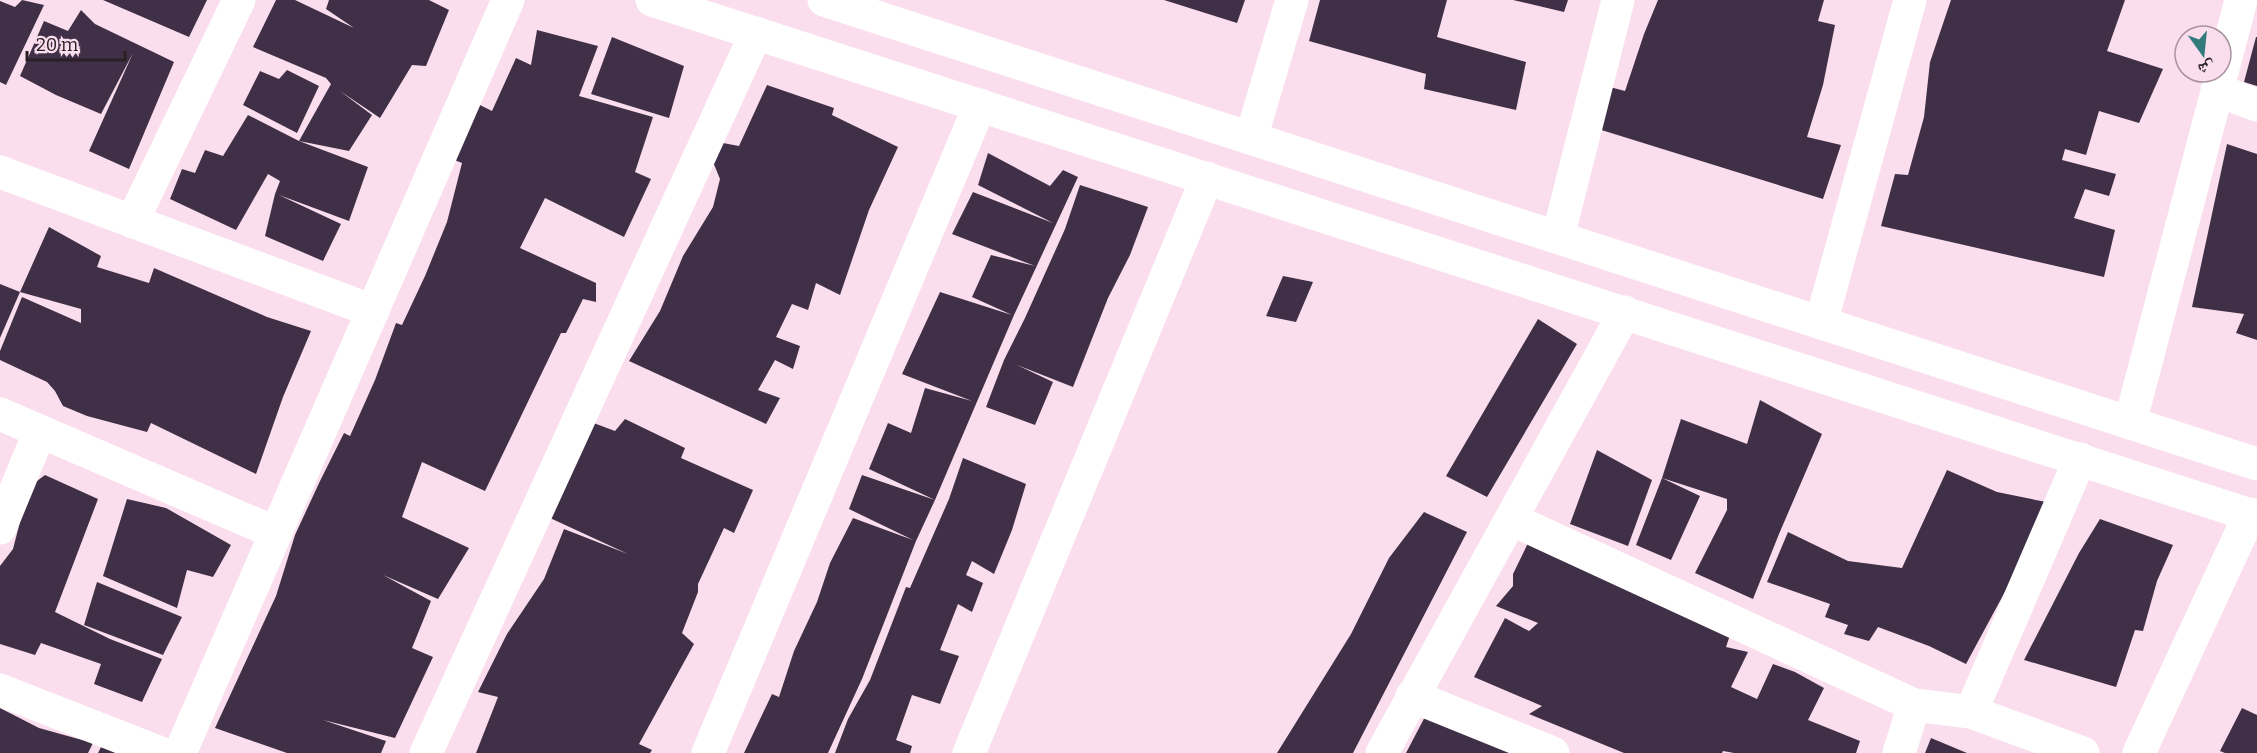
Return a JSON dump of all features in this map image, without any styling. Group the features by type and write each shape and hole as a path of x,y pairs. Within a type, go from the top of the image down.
{"street":[{"path":"132,222 239,0"},
{"path":"180,753 508,0"},
{"path":"652,0 2253,516 2139,753"},
{"path":"824,0 2257,465"},
{"path":"1251,138 1292,0"},
{"path":"1558,237 1618,0"},
{"path":"1821,323 1910,0"},
{"path":"2130,423 2241,0"},
{"path":"426,753 756,33"},
{"path":"2217,90 2257,105"},
{"path":"1108,146 1125,97"},
{"path":"708,753 980,105"},
{"path":"0,172 372,311"},
{"path":"969,753 1207,178"},
{"path":"1382,753 1625,312"},
{"path":"0,414 276,533"},
{"path":"0,528 40,431"},
{"path":"1971,712 2080,459"},
{"path":"1511,519 1914,705 1971,712 2084,753"},
{"path":"0,690 160,753"},
{"path":"1412,696 1553,753"},
{"path":"1899,753 1914,705"}],"building":[{"path":"22,0 44,5 6,85 0,82 0,1 15,7"},
{"path":"103,0 207,0 189,37"},
{"path":"276,0 295,0 354,28 326,9 329,0 429,0 449,10 426,66 412,65 380,118 340,91 372,115 349,151 299,141 331,84 326,78 253,47"},
{"path":"1164,0 1245,0 1237,23"},
{"path":"1320,0 1447,0 1437,37 1526,62 1516,110 1424,89 1426,74 1309,41"},
{"path":"1513,0 1568,0 1564,12"},
{"path":"1658,0 1824,0 1818,21 1835,25 1823,85 1807,137 1841,145 1823,199 1595,128 1606,86 1625,91"},
{"path":"1951,0 2125,0 2107,51 2163,69 2139,123 2099,111 2086,155 2065,149 2062,160 2116,174 2109,196 2085,189 2074,218 2115,230 2104,277 1881,226 1895,174 1908,175 1924,117 1930,62"},
{"path":"81,10 95,24 174,62 129,169 89,151 133,53 101,114 56,95 20,76 44,21 68,31"},
{"path":"537,30 598,46 579,96 653,117 635,172 651,179 624,237 545,198 520,248 596,283 596,302 583,299 566,333 561,333 485,491 422,462 402,517 469,548 438,599 383,575 431,601 412,648 433,657 395,738 323,720 386,741 381,753 287,753 215,728 276,596 295,535 320,481 344,433 350,436 375,380 396,323 402,325 425,276 447,222 462,163 452,159 478,104 492,111 516,58 531,65"},
{"path":"612,37 684,66 669,118 591,94"},
{"path":"2257,37 2257,86 2244,82"},
{"path":"287,70 319,86 297,133 243,105 260,71 279,79"},
{"path":"767,85 834,108 832,115 898,147 869,210 840,295 816,283 808,310 792,304 776,337 800,346 793,369 775,360 758,390 780,398 766,424 629,361 660,311 683,256 713,207 720,179 711,157 723,143 739,146"},
{"path":"248,115 299,141 368,167 349,221 279,195 341,224 323,261 265,236 280,181 268,174 236,230 170,199 182,169 195,173 205,150 223,156"},
{"path":"2227,144 2257,154 2257,340 2236,333 2244,314 2192,307"},
{"path":"988,153 1050,186 1063,170 1078,177 1014,315 935,500 869,469 888,423 911,433 925,388 972,401 902,374 940,292 1012,315 972,297 991,255 1035,266 952,234 973,192 1053,223 978,185"},
{"path":"1080,185 1148,207 1130,255 1108,298 1073,387 1017,365 1053,382 1035,425 986,407 1004,360 1065,229"},
{"path":"49,227 101,256 97,267 149,283 154,268 267,317 311,331 283,397 256,474 151,423 147,432 87,416 63,406 47,382 0,360 0,351 22,297 81,323 81,309 20,292"},
{"path":"1283,276 1313,282 1296,322 1266,316"},
{"path":"0,284 20,292 0,338"},
{"path":"1538,319 1577,344 1487,497 1446,476"},
{"path":"1760,400 1822,434 1753,599 1695,573 1727,510 1727,499 1662,478 1681,419 1747,444"},
{"path":"625,419 685,448 681,458 753,490 734,533 724,528 698,584 698,592 682,633 694,644 639,744 652,750 650,753 476,753 498,697 478,692 507,634 544,579 564,529 628,554 550,518 591,422 615,431"},
{"path":"1597,450 1652,480 1628,546 1570,524"},
{"path":"963,458 1026,484 1012,530 994,574 972,561 966,575 983,583 972,612 958,604 940,650 959,656 940,704 912,695 896,740 912,746 910,753 835,753 848,719 870,680 906,587 910,588 949,499"},
{"path":"1947,470 1997,492 2046,502 2007,588 1966,664 1929,646 1878,627 1869,641 1844,634 1848,625 1825,617 1830,604 1767,582 1788,532 1848,561 1902,568"},
{"path":"45,475 98,499 55,612 110,639 162,659 142,702 94,684 101,664 41,643 35,655 0,644 0,566 13,549 29,487"},
{"path":"862,475 935,500 916,541 862,679 828,753 744,753 772,694 779,697 794,651 817,602 830,563 853,518 913,540 849,509"},
{"path":"1662,478 1700,496 1671,560 1636,545"},
{"path":"127,499 166,508 231,545 213,577 187,570 177,608 103,576"},
{"path":"1424,512 1467,532 1353,753 1277,753 1351,634 1389,558"},
{"path":"2100,519 2173,545 2157,581 2143,631 2135,630 2116,687 2024,660 2079,553"},
{"path":"1529,541 1732,629 1726,647 1748,652 1731,687 1757,699 1773,664 1795,672 1824,688 1808,720 1860,741 1856,753 1734,753 1723,751 1722,753 1624,753 1529,714 1542,706 1474,677 1505,618 1529,631 1538,623 1496,606 1513,586 1513,574"},
{"path":"97,582 182,617 163,655 84,625"},
{"path":"0,708 39,728 93,743 88,753 0,753"},
{"path":"2242,708 2257,715 2257,753 2220,751"},
{"path":"1428,711 1532,753 1406,753"},
{"path":"1931,738 1967,753 1925,753"},
{"path":"101,747 116,753 98,753"}]}
